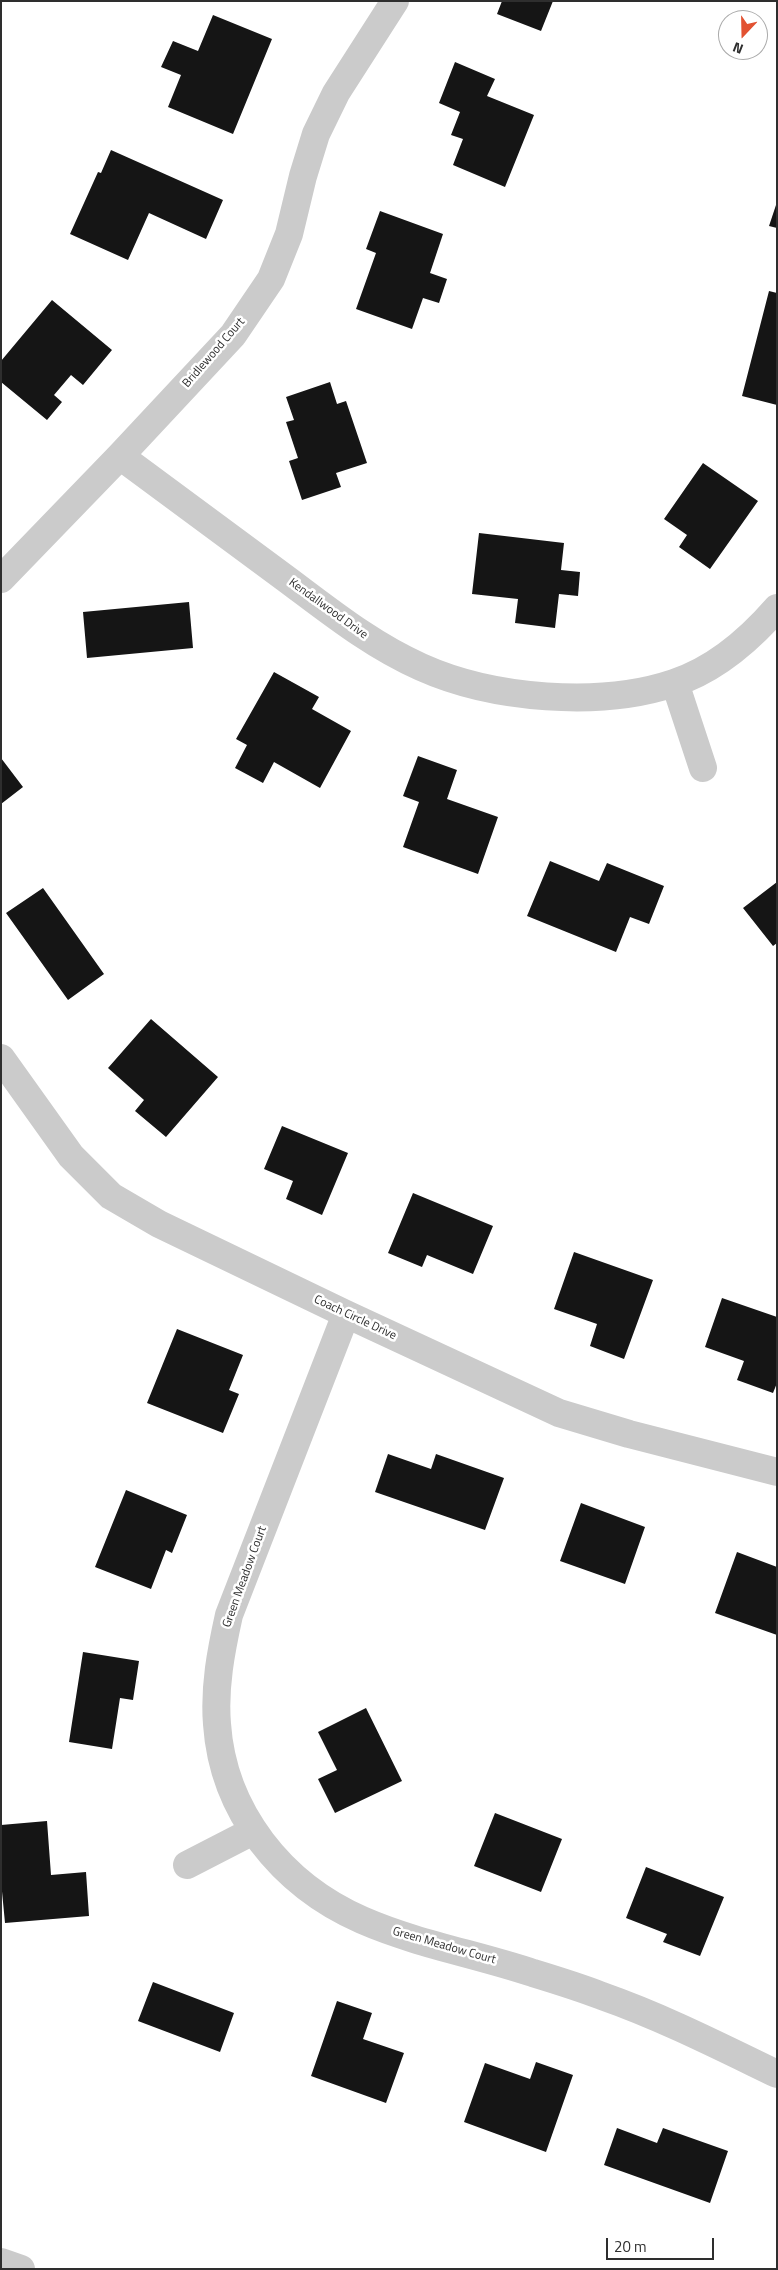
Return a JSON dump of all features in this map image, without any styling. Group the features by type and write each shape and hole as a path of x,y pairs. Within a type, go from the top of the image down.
{"street":[{"name":"Bridlewood Court","path":"1,579 233,335 271,279 289,234 303,176 316,134 336,93 395,1"},
{"name":"Kendallwood Drive","path":"120,456 358,632 421,668 480,687 540,696 596,697 644,692 675,683 719,661 763,623 777,608"},
{"path":"675,683 703,768"},
{"name":"Coach Circle Drive","path":"1,1058 71,1156 111,1196 159,1224 346,1314 560,1413 629,1434 777,1472"},
{"name":"Green Meadow Court","path":"346,1314 229,1615 218,1666 216,1725 226,1776 238,1806 253,1831 276,1861 310,1891 360,1919 415,1940 507,1964 603,1996 691,2032 777,2074"},
{"path":"187,1865 253,1831"},
{"path":"1,2262 22,2269"}],"building":[{"path":"502,1 553,1 541,31 497,14"},
{"path":"213,15 272,39 233,134 168,107 181,75 161,67 173,41 198,51"},
{"path":"455,62 495,79 487,96 534,115 505,187 453,165 463,139 451,135 460,112 439,103"},
{"path":"111,150 223,200 206,239 149,213 128,260 70,234 98,172 101,173"},
{"path":"777,205 777,228 769,226"},
{"path":"380,211 443,234 430,273 447,279 439,303 423,298 412,329 356,309 376,253 366,249"},
{"path":"769,291 777,293 777,405 742,396"},
{"path":"52,300 112,350 83,385 71,375 54,395 62,402 47,420 1,382 1,361"},
{"path":"330,382 337,404 346,401 367,463 336,473 341,487 302,500 289,461 298,458 286,422 294,420 286,397"},
{"path":"703,463 758,501 710,569 679,547 687,535 664,519"},
{"path":"479,533 564,543 561,570 580,572 578,596 559,594 555,628 515,623 518,599 472,594"},
{"path":"189,602 193,648 87,658 83,612"},
{"path":"274,672 319,697 312,709 351,731 320,788 274,762 263,783 235,768 247,745 236,739"},
{"path":"418,756 457,770 447,799 498,817 478,874 403,847 419,802 403,796"},
{"path":"1,758 23,787 1,804"},
{"path":"550,861 599,881 607,863 664,886 649,924 630,917 616,952 527,916"},
{"path":"777,882 777,943 773,946 743,908"},
{"path":"43,888 104,974 68,1000 6,913"},
{"path":"151,1019 218,1077 166,1137 135,1111 144,1100 108,1068"},
{"path":"282,1126 348,1153 322,1215 286,1199 293,1181 264,1169"},
{"path":"413,1193 493,1226 473,1274 427,1255 422,1267 388,1253"},
{"path":"574,1252 653,1280 624,1359 590,1346 597,1324 554,1309"},
{"path":"722,1298 777,1317 777,1383 773,1393 737,1380 744,1361 705,1347"},
{"path":"177,1329 243,1355 229,1390 239,1394 223,1433 147,1403"},
{"path":"388,1454 431,1469 436,1454 504,1478 485,1530 375,1492"},
{"path":"126,1490 187,1515 172,1553 166,1550 151,1589 95,1567"},
{"path":"581,1503 645,1527 625,1584 560,1561"},
{"path":"737,1552 777,1567 777,1635 715,1613"},
{"path":"83,1652 139,1661 133,1700 120,1698 112,1749 69,1742"},
{"path":"366,1708 402,1781 335,1813 318,1779 337,1770 318,1732"},
{"path":"495,1813 562,1839 541,1892 474,1866"},
{"path":"47,1821 51,1875 86,1872 89,1916 5,1923 1,1881 1,1825"},
{"path":"646,1867 724,1897 700,1956 663,1942 667,1934 626,1918"},
{"path":"153,1982 234,2013 220,2052 138,2021"},
{"path":"337,2001 372,2013 363,2039 404,2053 386,2103 311,2076"},
{"path":"536,2062 573,2075 546,2152 464,2122 485,2063 530,2079"},
{"path":"617,2128 657,2143 663,2128 728,2151 710,2203 604,2165"}]}
